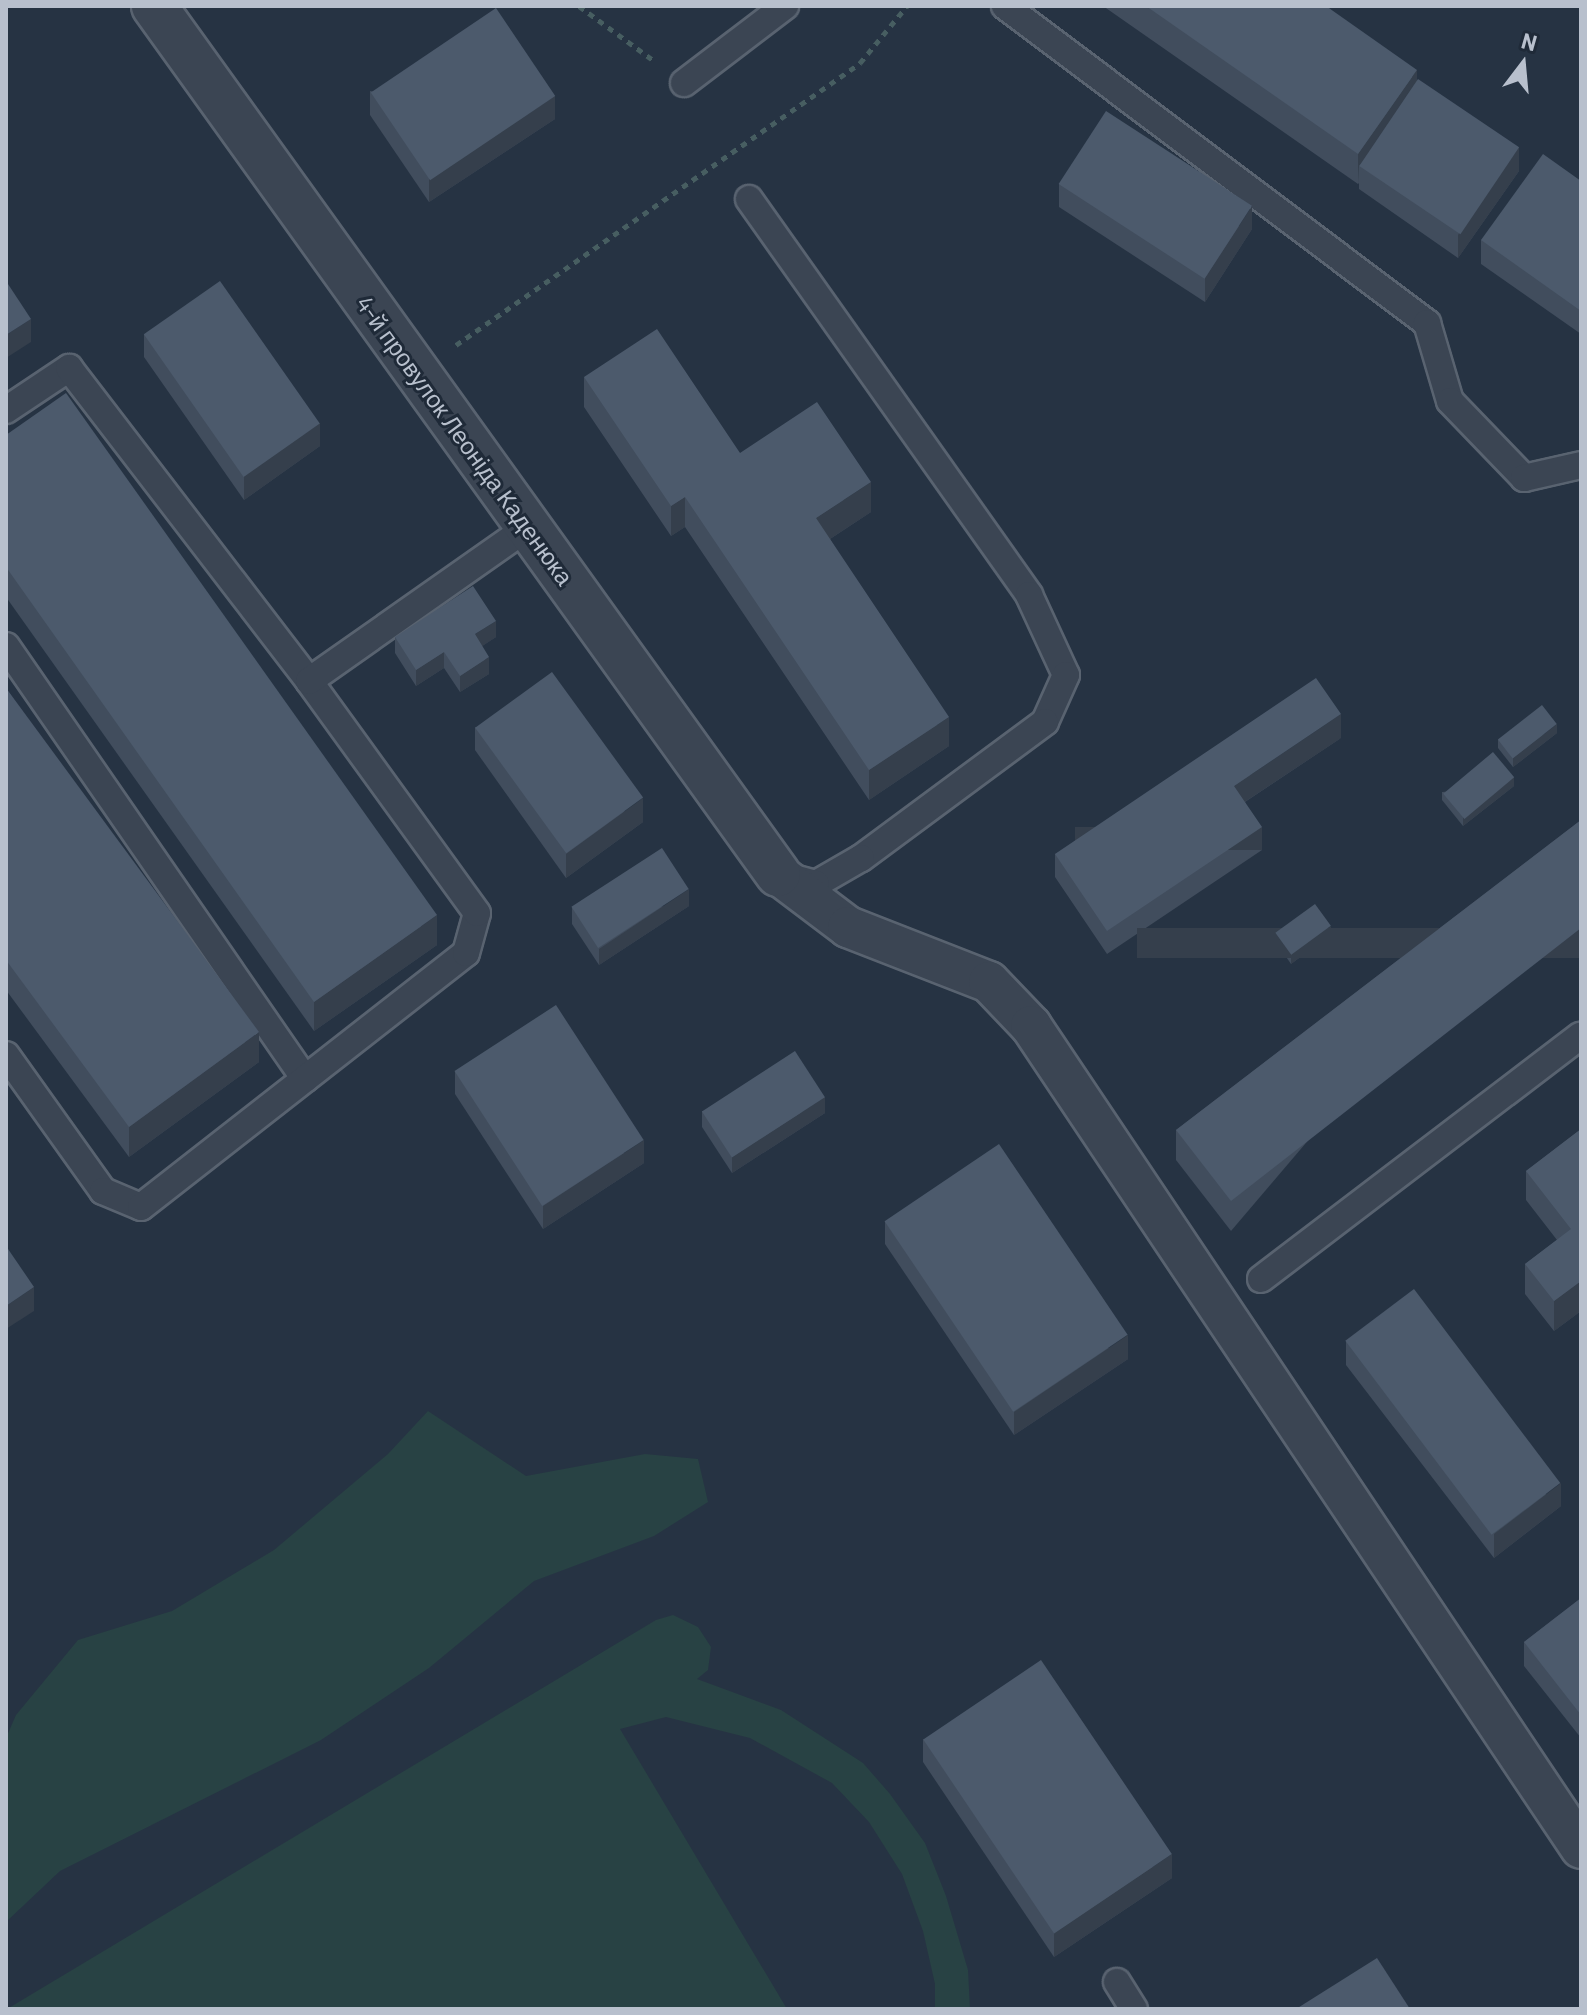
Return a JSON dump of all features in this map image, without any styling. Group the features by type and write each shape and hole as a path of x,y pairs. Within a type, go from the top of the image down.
{"street":[{"name":"4-й провулок Леоніда Каденюка","path":"154,6 778,874"},
{"path":"778,874 848,927 989,982 1031,1026 1581,1848"}],"lane":[{"path":"684,83 785,6"},
{"path":"1005,6 1427,323 1450,401 1524,478 1581,465"},
{"path":"749,199 1029,595 1066,675 1045,722 861,858 816,884 778,874"},
{"path":"6,410 69,368 309,681 477,913 466,953 141,1207 103,1191 6,1055"},
{"path":"309,681 528,527"},
{"path":"6,646 305,1079"},
{"path":"1261,1279 1581,1035"},
{"path":"1117,1982 1134,2009"}],"path":[{"path":"579,6 684,83"},
{"path":"416,372 860,63 907,6"}],"green space":[{"path":"428,1411 526,1476 645,1454 698,1459 708,1502 654,1536 534,1581 429,1668 321,1740 60,1871 6,1922 6,1738 16,1715 78,1640 172,1611 274,1550 388,1454"},
{"path":"673,1615 698,1627 711,1647 708,1670 697,1679 781,1710 863,1763 890,1794 925,1843 946,1896 968,1970 970,2009 935,2009 935,1984 923,1931 902,1874 869,1822 832,1783 750,1738 666,1717 620,1729 787,2009 7,2009 656,1620"}],"building":[{"path":"1146,6 1326,6 1417,70 1358,154"},
{"path":"496,8 555,96 430,180 371,92"},
{"path":"1418,79 1519,147 1460,234 1359,166"},
{"path":"1106,111 1252,206 1205,279 1059,184"},
{"path":"1543,154 1581,181 1581,311 1481,240"},
{"path":"6,281 31,319 6,335"},
{"path":"220,281 320,424 244,477 144,334"},
{"path":"657,329 740,453 817,402 871,482 816,518 949,717 869,770 685,497 671,506 584,377"},
{"path":"66,393 437,915 314,1002 6,567 6,435"},
{"path":"473,586 496,621 475,634 489,657 460,676 444,652 416,670 395,637"},
{"path":"552,672 643,797 566,853 475,728"},
{"path":"1316,678 1341,714 1234,786 1262,827 1107,931 1055,854"},
{"path":"6,688 259,1032 129,1127 6,960"},
{"path":"1542,705 1557,724 1513,758 1498,739"},
{"path":"1493,752 1514,777 1464,819 1443,794"},
{"path":"1581,820 1581,928 1231,1201 1176,1130"},
{"path":"662,848 689,889 598,948 571,907"},
{"path":"1315,904 1331,926 1291,955 1275,933"},
{"path":"556,1005 644,1140 542,1206 455,1071"},
{"path":"795,1051 825,1097 732,1158 702,1111"},
{"path":"1581,1129 1581,1281 1554,1301 1525,1264 1571,1229 1526,1171"},
{"path":"999,1144 1128,1335 1013,1412 885,1221"},
{"path":"6,1246 34,1287 6,1306"},
{"path":"1414,1289 1560,1483 1492,1535 1345,1341"},
{"path":"1581,1598 1581,1715 1524,1642"},
{"path":"1041,1660 1172,1854 1054,1933 923,1739"},
{"path":"1377,1958 1410,2009 1296,2009"}]}
